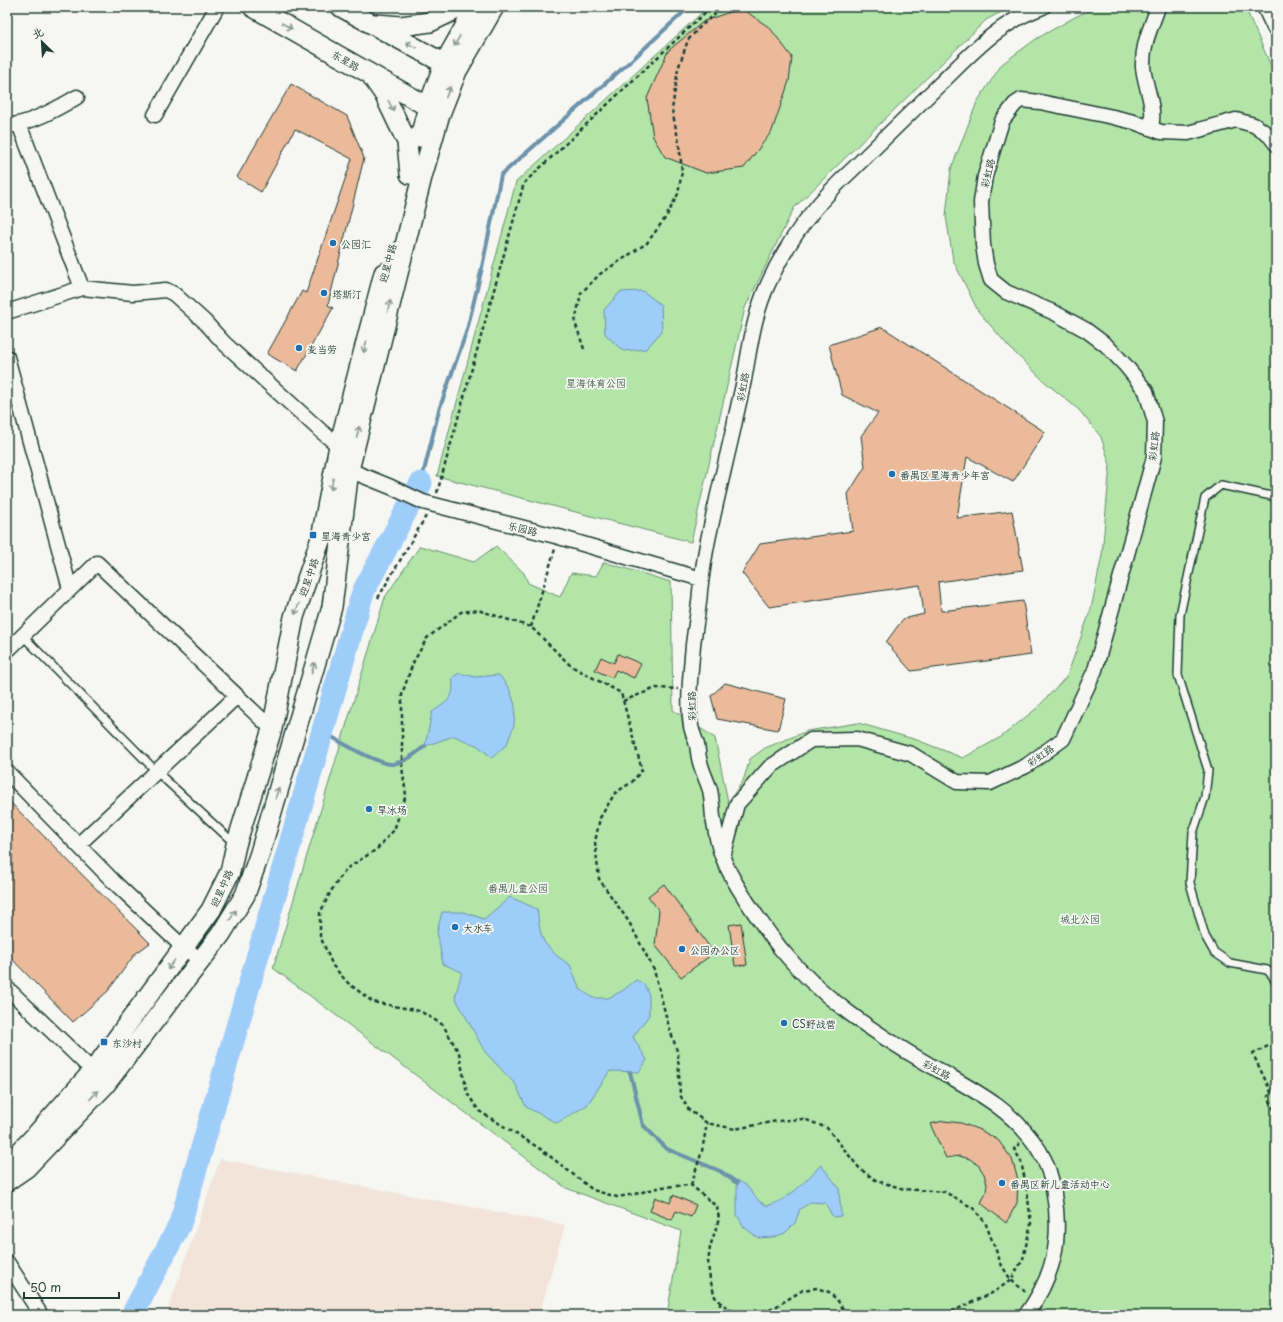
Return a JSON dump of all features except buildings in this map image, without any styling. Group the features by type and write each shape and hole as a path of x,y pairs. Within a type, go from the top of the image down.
{"street":[{"path":"155,115 217,7"},
{"name":"东星路","path":"253,7 434,110"},
{"path":"341,7 451,68"},
{"path":"371,24 401,26 430,22 461,7"},
{"name":"迎星中路","path":"7,1181 26,1168 104,1086 221,934 245,895 259,856 332,607 349,470 346,449 410,174 434,110 476,7"},
{"name":"迎星中路","path":"451,68 494,7"},
{"name":"彩虹路","path":"1026,1315 1036,1301 1052,1266 1058,1232 1052,1178 1042,1154 1032,1140 1009,1115 995,1104 888,1039 850,1013 804,974 780,947 750,906 733,878 721,852 710,792 699,759 692,727 690,707 690,672 701,579 708,542 743,382 750,342 758,311 768,283 782,257 816,206 834,186 970,54 997,31 1024,14 1043,7"},
{"path":"1152,128 1154,119 1143,68 1143,51 1148,32 1158,7"},
{"path":"1268,7 1276,26"},
{"path":"369,74 384,94 407,142 410,174"},
{"path":"77,97 60,107 13,125 82,288"},
{"name":"彩虹路","path":"723,857 737,804 770,767 811,740 857,739 911,754 957,782 990,784 1026,766 1063,739 1095,670 1142,493 1154,457 1156,422 1146,391 1126,366 1106,345 1086,330 1055,313 1006,292 991,280 986,264 982,230 981,202 985,176 1002,121 1015,104 1021,100 1090,112 1134,122 1161,132 1188,132 1236,120 1254,125 1270,136 1276,144"},
{"name":"迎星中路","path":"7,1177 38,1151 93,1071 211,910 230,872 236,845 272,729 294,618 321,538 422,177 434,110"},
{"path":"7,312 82,288 133,293 166,290 174,294 204,321 224,342 322,432 346,449"},
{"path":"7,357 70,589"},
{"name":"乐园路","path":"349,470 428,503 559,537 701,579"},
{"path":"7,651 97,563 272,729"},
{"path":"78,844 237,696"},
{"path":"7,772 113,881 184,948 201,960"},
{"name":"迎星中路","path":"7,1162 15,1157 93,1071 201,960"},
{"path":"7,988 93,1071"},
{"path":"7,1262 41,1315"}],"lane":[{"path":"1276,497 1222,485 1205,498 1180,615 1178,675 1208,770 1205,797 1193,833 1190,883 1204,936 1214,952 1230,963 1267,970 1272,975 1276,983"},
{"path":"23,636 156,771 236,845"},
{"path":"1276,1035 1276,1044"}],"path":[{"path":"378,598 444,472 524,183 711,7"},
{"path":"584,349 575,322 581,293 600,274 647,243 666,217 678,194 682,171 679,143 672,110 678,69 688,40 700,27 718,12 731,7"},
{"path":"531,627 559,537"},
{"path":"847,1315 838,1301 829,1292 817,1288 803,1290 772,1309 740,1315 727,1308 715,1297 708,1264 710,1247 719,1219 717,1207 691,1185 662,1187 617,1197 593,1190 542,1150 479,1111 467,1093 459,1053 442,1025 420,1011 373,1002 348,983 333,966 320,936 320,913 346,869 377,849 394,830 406,795 402,767 402,694 412,663 427,638 461,612 478,610 531,627 571,666 621,693 642,770 632,782 615,793 600,818 595,842 599,879 628,922 654,970 667,1020 678,1054 680,1095 689,1110 707,1123 735,1129 777,1121 804,1119 827,1128 860,1170 877,1181 904,1189 944,1192 973,1208 985,1222 1002,1266 1011,1280 1036,1301"},
{"path":"623,701 656,688 691,689"},
{"path":"1276,1044 1253,1054 1272,1094 1268,1096 1276,1114"},
{"path":"691,1185 702,1151 707,1123"},
{"path":"945,1315 994,1292 1011,1280 1023,1258 1031,1223 1028,1190 1021,1161 1014,1148"},
{"path":"720,1302 720,1315"}],"shaded area":[{"path":"220,1159 565,1225 541,1308 532,1315 166,1315"}],"green space":[{"name":"星海体育公园","path":"708,7 1011,7 986,20 794,208 745,308 691,542 437,476 516,182"},
{"path":"1096,7 1245,7 1276,77 1276,1315 667,1315 681,1231 566,1188 273,968 385,597 420,546 474,562 496,546 524,573 528,583 560,597 571,573 596,576 604,562 671,582 673,710 715,738 728,802 743,781 750,759 765,748 807,731 858,723 917,740 963,758 1001,737 1037,708 1067,676 1091,609 1102,555 1110,465 1101,437 1079,410 1045,382 1010,348 978,311 953,260 946,216 951,169 977,102 1002,64 1036,39"}],"water":[{"path":"643,291 661,305 662,331 646,349 623,351 605,334 604,310 620,292"},
{"path":"459,673 475,677 499,675 509,688 515,705 514,725 507,744 492,758 478,746 454,736 425,746 432,712 449,699 453,690 452,678"},
{"path":"510,897 537,909 540,930 544,942 557,956 570,965 580,989 593,998 608,998 622,991 636,980 644,984 649,995 649,1015 633,1037 647,1060 639,1072 610,1071 587,1105 557,1123 526,1107 516,1085 485,1052 455,997 462,972 443,964 437,932 442,912 463,912 484,919"},
{"path":"821,1165 839,1188 841,1216 833,1217 825,1203 811,1202 800,1209 795,1223 785,1233 774,1237 758,1238 744,1227 737,1215 737,1180 746,1185 759,1201 767,1206 776,1203 790,1194 803,1184"}],"waterway":[{"path":"421,483 439,410 467,330 481,272 501,175 633,59 689,7"},
{"path":"132,1315 180,1224 363,592 421,483"},
{"path":"323,732 368,757 393,764 410,757 425,746"},
{"path":"630,1072 643,1125 667,1149 720,1171 737,1183"}],"place":[{"name":"公园汇","path":"333,243"},
{"name":"塔斯汀","path":"324,293"},
{"name":"麦当劳","path":"299,348"},
{"name":"番禺区星海青少年宫","path":"892,474"},
{"name":"星海青少宫","path":"313,535"},
{"name":"旱冰场","path":"369,809"},
{"name":"大水车","path":"455,927"},
{"name":"公园办公区","path":"682,949"},
{"name":"CS野战营","path":"784,1023"},
{"name":"东沙村","path":"104,1042"},
{"name":"番禺区新儿童活动中心","path":"1002,1183"}],"park label":[{"name":"番禺儿童公园","path":"518,887"},
{"name":"城北公园","path":"1080,918"}]}
